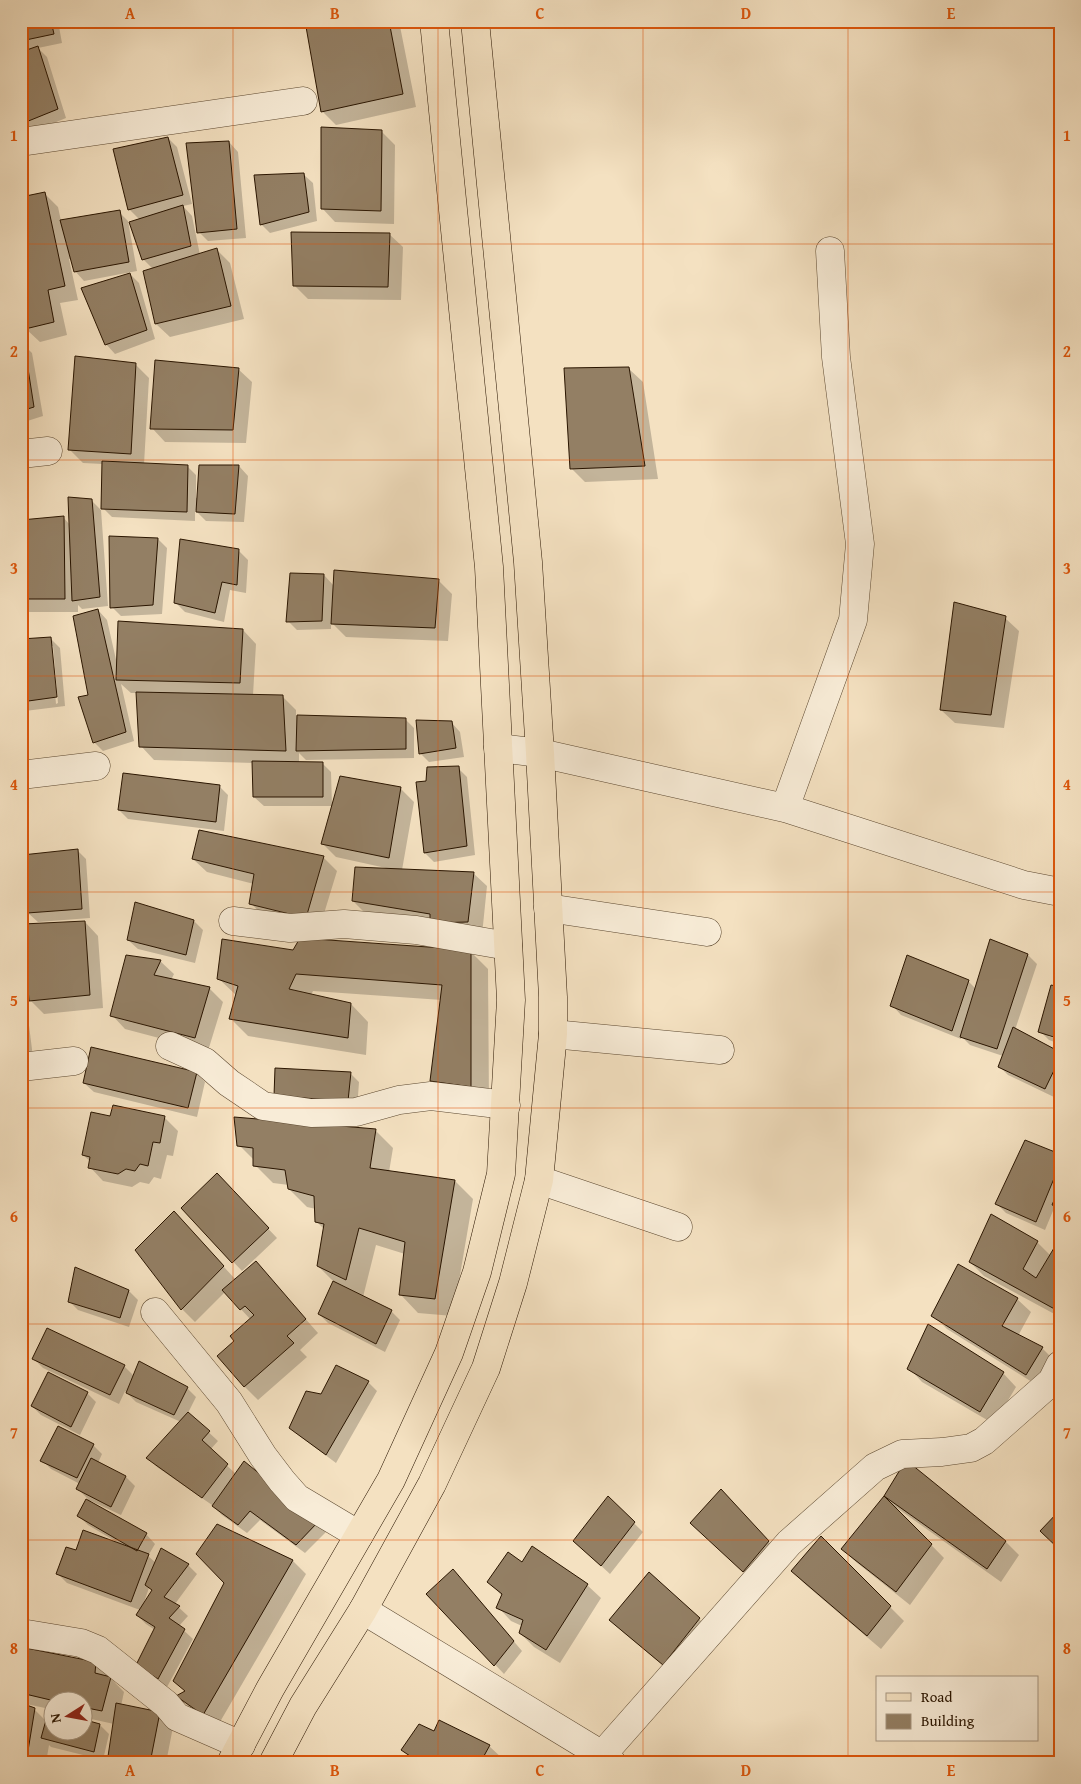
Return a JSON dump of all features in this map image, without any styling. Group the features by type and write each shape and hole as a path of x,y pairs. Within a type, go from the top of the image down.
{"main road":[{"path":"236,1754 270,1689 390,1480 449,1352 478,1272 501,1174 510,1000 490,567 434,21"},
{"path":"273,1763 303,1706 363,1610 432,1484 486,1368 513,1283 539,1180 553,1034 553,997 540,753 528,562 475,21"}],"street":[{"path":"21,142 303,101"},
{"path":"785,808 853,620 860,544 836,357 830,251"},
{"path":"21,454 48,451"},
{"path":"498,748 540,753 785,808 1024,885 1060,892"},
{"path":"21,775 96,766"},
{"path":"548,908 707,932"},
{"path":"233,921 290,928 344,924 416,930 508,946"},
{"path":"553,1034 720,1050"},
{"path":"170,1046 205,1062 229,1083 263,1106 310,1113 356,1112 398,1100 431,1096 506,1105"},
{"path":"21,1067 74,1061"},
{"path":"539,1180 678,1227"},
{"path":"155,1312 229,1402 264,1456 297,1498 359,1535"},
{"path":"363,1610 607,1759 789,1544 875,1467 902,1454 972,1448 984,1441 1012,1418 1052,1381 1060,1365"},
{"path":"21,1633 81,1643 98,1650 166,1704 177,1717 236,1754"}],"building":[{"path":"21,21 51,21 54,34 21,41"},
{"path":"305,21 389,21 403,94 321,112"},
{"path":"38,46 58,109 21,124 21,52"},
{"path":"321,127 382,130 381,211 321,209"},
{"path":"168,137 183,195 128,210 113,149"},
{"path":"229,141 237,229 197,233 186,143"},
{"path":"304,173 309,212 260,225 254,175"},
{"path":"45,192 65,286 48,290 54,322 25,329 21,315 21,197"},
{"path":"183,205 191,246 142,260 129,222"},
{"path":"120,210 129,262 74,272 60,220"},
{"path":"291,232 390,233 388,287 293,286"},
{"path":"217,248 231,306 155,324 143,271"},
{"path":"130,273 147,330 105,345 81,288"},
{"path":"21,343 24,343 34,407 21,411"},
{"path":"75,356 136,363 131,454 68,450"},
{"path":"155,360 239,368 233,430 150,429"},
{"path":"629,367 645,466 570,469 564,368"},
{"path":"102,461 188,465 187,512 101,509"},
{"path":"199,465 239,465 235,514 196,512"},
{"path":"68,497 92,499 100,597 72,601"},
{"path":"64,516 65,599 21,599 21,520"},
{"path":"109,536 158,538 153,605 110,608"},
{"path":"180,539 239,549 237,585 222,582 215,613 174,603"},
{"path":"334,570 439,579 435,628 331,624"},
{"path":"290,573 324,574 322,621 286,622"},
{"path":"954,602 1006,616 991,715 940,710"},
{"path":"98,609 126,732 93,743 78,697 88,695 73,616"},
{"path":"118,621 243,629 240,683 116,680"},
{"path":"51,637 57,697 21,702 21,639"},
{"path":"136,692 283,695 286,751 139,747"},
{"path":"297,715 406,718 406,749 296,751"},
{"path":"416,720 452,721 456,748 419,754"},
{"path":"252,761 323,762 323,797 253,797"},
{"path":"459,766 467,846 424,853 416,782 426,781 427,767"},
{"path":"123,773 220,785 216,822 118,810"},
{"path":"340,776 401,787 389,858 321,844"},
{"path":"199,830 324,856 306,918 249,904 254,874 192,859"},
{"path":"78,849 82,909 27,913 22,855"},
{"path":"355,867 474,872 468,922 430,923 430,914 352,901"},
{"path":"135,902 194,920 186,955 127,940"},
{"path":"85,921 90,995 29,1001 23,924"},
{"path":"300,938 471,950 471,1087 430,1081 442,985 296,974 289,989 351,1003 348,1038 229,1019 238,986 217,979 222,939 293,950"},
{"path":"990,939 1028,954 997,1049 960,1037"},
{"path":"126,955 161,960 154,975 210,987 195,1038 110,1016"},
{"path":"907,955 969,980 952,1031 890,1006"},
{"path":"1051,985 1060,987 1060,1039 1038,1032"},
{"path":"1013,1027 1060,1052 1060,1058 1045,1089 998,1067"},
{"path":"91,1047 197,1072 188,1108 83,1083"},
{"path":"275,1068 351,1072 348,1101 274,1096"},
{"path":"113,1105 165,1116 160,1143 153,1142 148,1166 140,1164 135,1171 126,1169 118,1174 88,1168 90,1157 82,1155 91,1112 110,1116"},
{"path":"234,1117 376,1129 370,1168 455,1180 435,1299 399,1295 405,1242 359,1228 346,1280 317,1266 324,1224 315,1222 314,1196 288,1189 285,1170 253,1166 253,1148 237,1146"},
{"path":"1025,1140 1060,1154 1060,1164 1036,1222 995,1204"},
{"path":"217,1173 269,1228 232,1263 181,1208"},
{"path":"1060,1186 1060,1207 1052,1205"},
{"path":"174,1211 224,1266 181,1310 135,1250"},
{"path":"991,1214 1038,1241 1023,1269 1036,1278 1060,1238 1060,1312 969,1262"},
{"path":"256,1261 306,1319 287,1336 294,1343 244,1387 217,1356 234,1341 230,1336 254,1315 245,1306 240,1310 222,1290"},
{"path":"958,1264 1018,1298 1002,1326 1043,1347 1026,1375 931,1316"},
{"path":"75,1267 129,1290 120,1318 68,1302"},
{"path":"333,1281 392,1310 376,1344 318,1314"},
{"path":"928,1324 1004,1372 980,1412 907,1369"},
{"path":"47,1328 125,1365 110,1395 32,1359"},
{"path":"139,1361 188,1387 174,1415 126,1393"},
{"path":"336,1365 369,1381 326,1455 289,1428 306,1391 321,1394"},
{"path":"48,1372 88,1392 71,1427 31,1406"},
{"path":"188,1412 210,1431 202,1440 228,1464 202,1498 146,1458"},
{"path":"58,1426 94,1444 77,1478 40,1461"},
{"path":"91,1458 126,1476 111,1507 76,1489"},
{"path":"906,1460 1006,1541 987,1569 884,1496"},
{"path":"244,1461 318,1522 296,1545 250,1511 238,1525 212,1506"},
{"path":"721,1489 769,1541 743,1572 690,1523"},
{"path":"608,1496 635,1522 601,1566 573,1541"},
{"path":"884,1496 932,1544 896,1592 841,1549"},
{"path":"86,1499 147,1533 137,1551 77,1516"},
{"path":"1060,1510 1060,1550 1040,1531"},
{"path":"217,1524 293,1560 203,1715 176,1696 185,1691 173,1681 224,1583 196,1554"},
{"path":"83,1530 149,1554 131,1602 56,1574 66,1547 76,1550"},
{"path":"821,1536 891,1606 867,1636 791,1571"},
{"path":"532,1546 588,1584 546,1650 519,1633 523,1620 496,1608 502,1594 487,1582 508,1552 522,1562"},
{"path":"161,1548 189,1564 164,1597 180,1606 169,1618 185,1629 158,1679 136,1665 155,1627 136,1615 152,1590 145,1585"},
{"path":"453,1569 514,1641 494,1666 426,1594"},
{"path":"649,1572 700,1618 663,1665 609,1620"},
{"path":"21,1647 96,1662 95,1673 111,1677 102,1711 92,1709 92,1692 42,1692 42,1698 21,1693"},
{"path":"21,1703 35,1708 26,1763 21,1763"},
{"path":"116,1703 160,1712 150,1763 107,1763"},
{"path":"439,1720 490,1745 480,1763 415,1763 416,1760 401,1750 419,1724 434,1731"},
{"path":"92,1722 100,1724 94,1752 56,1742 92,1742"}]}
